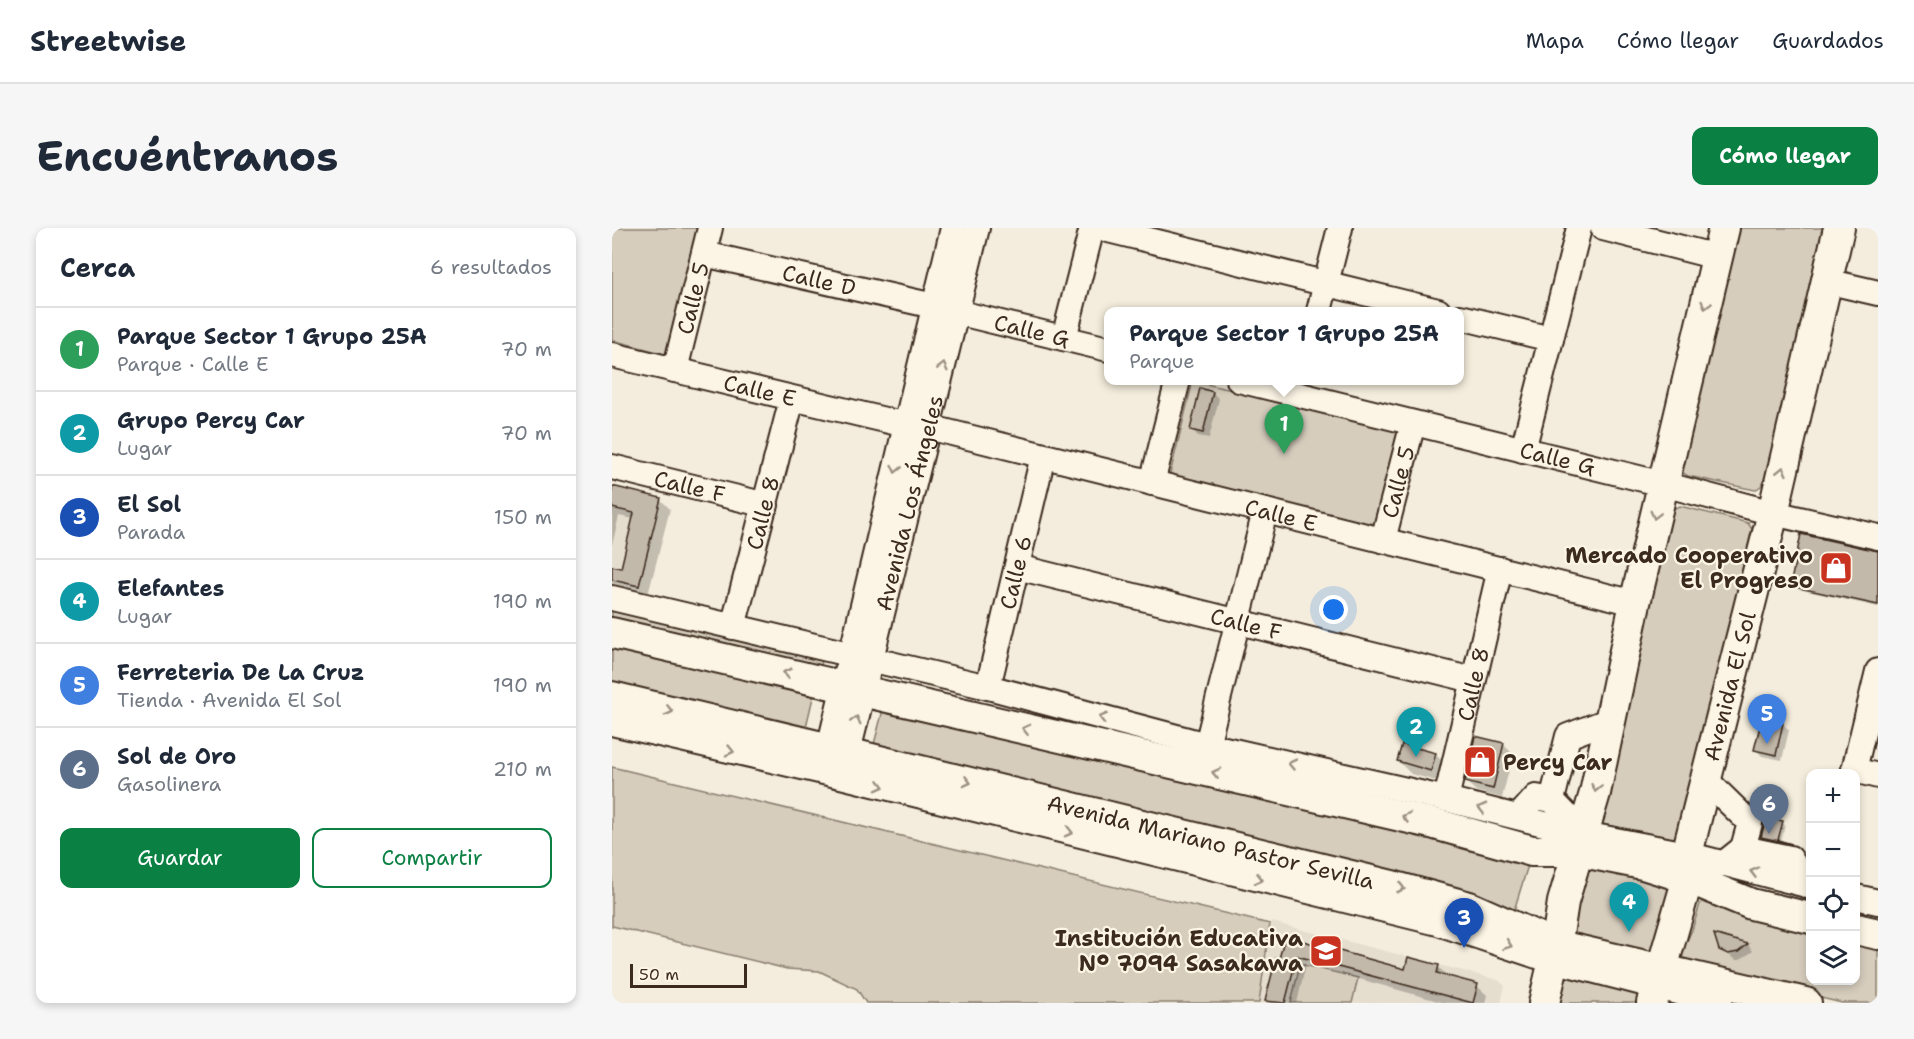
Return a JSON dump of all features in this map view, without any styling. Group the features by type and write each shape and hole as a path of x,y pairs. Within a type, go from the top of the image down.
{"main road":[{"path":"1544,1003 1566,889 1581,842 1724,228"},
{"name":"Avenida El Sol","path":"1664,991 1706,780 1773,513 1839,228"},
{"path":"612,633 1424,821 1532,851 1581,842 1643,864 1688,866 1751,904 1806,917"},
{"name":"Avenida Mariano Pastor Sevilla","path":"612,697 835,762 1388,885 1469,907 1555,953 1664,991 1806,1003"},
{"path":"1860,930 1878,934"}],"street":[{"name":"Calle 5","path":"675,370 710,228"},
{"name":"Avenida Los Ángeles","path":"835,762 945,309 953,228"},
{"name":"Avenida Los Ángeles","path":"945,309 977,228"},
{"path":"1064,338 1092,228"},
{"path":"1100,228 1418,307"},
{"path":"1320,307 1340,228"},
{"path":"1523,450 1579,228"},
{"path":"1603,228 1717,257"},
{"name":"Calle D","path":"704,254 945,309"},
{"path":"1826,281 1878,293"},
{"name":"Calle G","path":"945,309 1104,348"},
{"path":"1464,318 1551,339"},
{"name":"Calle E","path":"612,355 1043,456 1635,603"},
{"path":"1152,483 1177,385"},
{"name":"Calle G","path":"1274,385 1300,388 1413,423 1878,537"},
{"name":"Calle 8","path":"733,627 792,399"},
{"name":"Calle 5","path":"1383,540 1413,423"},
{"name":"Calle 6","path":"988,687 1043,456"},
{"name":"Calle F","path":"612,467 766,505"},
{"path":"1207,745 1265,511"},
{"name":"Calle F","path":"1017,567 1473,680"},
{"name":"Calle 8","path":"1446,799 1500,569"},
{"path":"612,598 988,687 1207,745 1518,817 1581,842"},
{"path":"1855,769 1878,671"},
{"path":"1552,800 1568,736 1610,720"},
{"name":"Avenida Mariano Pastor Sevilla","path":"612,723 835,762"},
{"path":"1860,773 1878,776"},
{"path":"1706,780 1750,823 1743,848 1723,864"},
{"path":"1518,817 1536,797 1552,800 1581,842"},
{"path":"1743,848 1790,858 1806,882"},
{"path":"1688,866 1723,864 1806,885"},
{"path":"1860,898 1878,902"},
{"name":"Avenida Mariano Pastor Sevilla","path":"1664,991 1720,1003"}],"shaded area":[{"path":"612,228 701,228 669,355 612,340"},
{"path":"1738,228 1825,228 1765,478 1761,486 1755,490 1688,476 1683,473 1682,466"},
{"path":"1192,385 1210,385 1399,429 1375,528 1169,478"},
{"path":"612,486 661,498 639,586 612,580"},
{"path":"1680,506 1748,523 1752,529 1678,836 1673,841 1602,824 1669,517 1672,509"},
{"path":"612,609 822,660 820,672 612,623"},
{"path":"612,643 815,689 805,731 612,686"},
{"path":"884,706 1529,862 1512,917 873,748"},
{"path":"612,767 1270,924 1259,1003 866,1003 857,989 819,971 787,969 612,926"},
{"path":"1586,866 1672,878 1656,954 1571,934"},
{"path":"1705,900 1806,924 1806,985 1860,985 1860,936 1878,941 1878,1003 1842,1003 1683,965 1679,962 1680,956 1692,930 1700,904"},
{"name":"Institución Educativa N° 7094 Sasakawa","path":"1272,922 1498,980 1505,986 1501,1003 1260,1003"},
{"path":"1300,964 1358,978 1352,1003 1291,1003"},
{"path":"1565,974 1635,990 1641,995 1638,1003 1555,1003"}],"building":[{"path":"1200,388 1213,392 1203,433 1190,430"},
{"path":"612,486 661,498 639,586 612,580 612,566 621,568 634,513 612,508"},
{"name":"Mercado Cooperativo El Progreso","path":"1801,534 1878,551 1878,605 1790,586"},
{"path":"1762,718 1783,723 1776,755 1754,750"},
{"name":"Percy Car","path":"1475,736 1504,743 1493,789 1465,782"},
{"path":"1402,744 1436,753 1431,771 1397,761"},
{"path":"1762,816 1783,821 1778,840 1792,844 1761,837 1764,826"},
{"path":"1714,934 1748,944 1738,952 1728,954 1719,950"},
{"path":"1285,936 1405,969 1408,957 1439,965 1437,973 1478,984 1473,1003 1297,956 1285,1003 1265,1001 1276,958 1279,959"}],"place":[{"name":"Parque Sector 1 Grupo 25A","path":"1284,454"},
{"name":"Mercado Cooperativo El Progreso","path":"1836,568"},
{"name":"Ferreteria De La Cruz","path":"1767,744"},
{"name":"Grupo Percy Car","path":"1416,757"},
{"name":"Percy Car","path":"1480,762"},
{"name":"Sol de Oro","path":"1769,834"},
{"name":"Elefantes","path":"1629,932"},
{"name":"El Sol","path":"1464,948"},
{"name":"Institución Educativa N° 7094 Sasakawa","path":"1326,951"}]}
